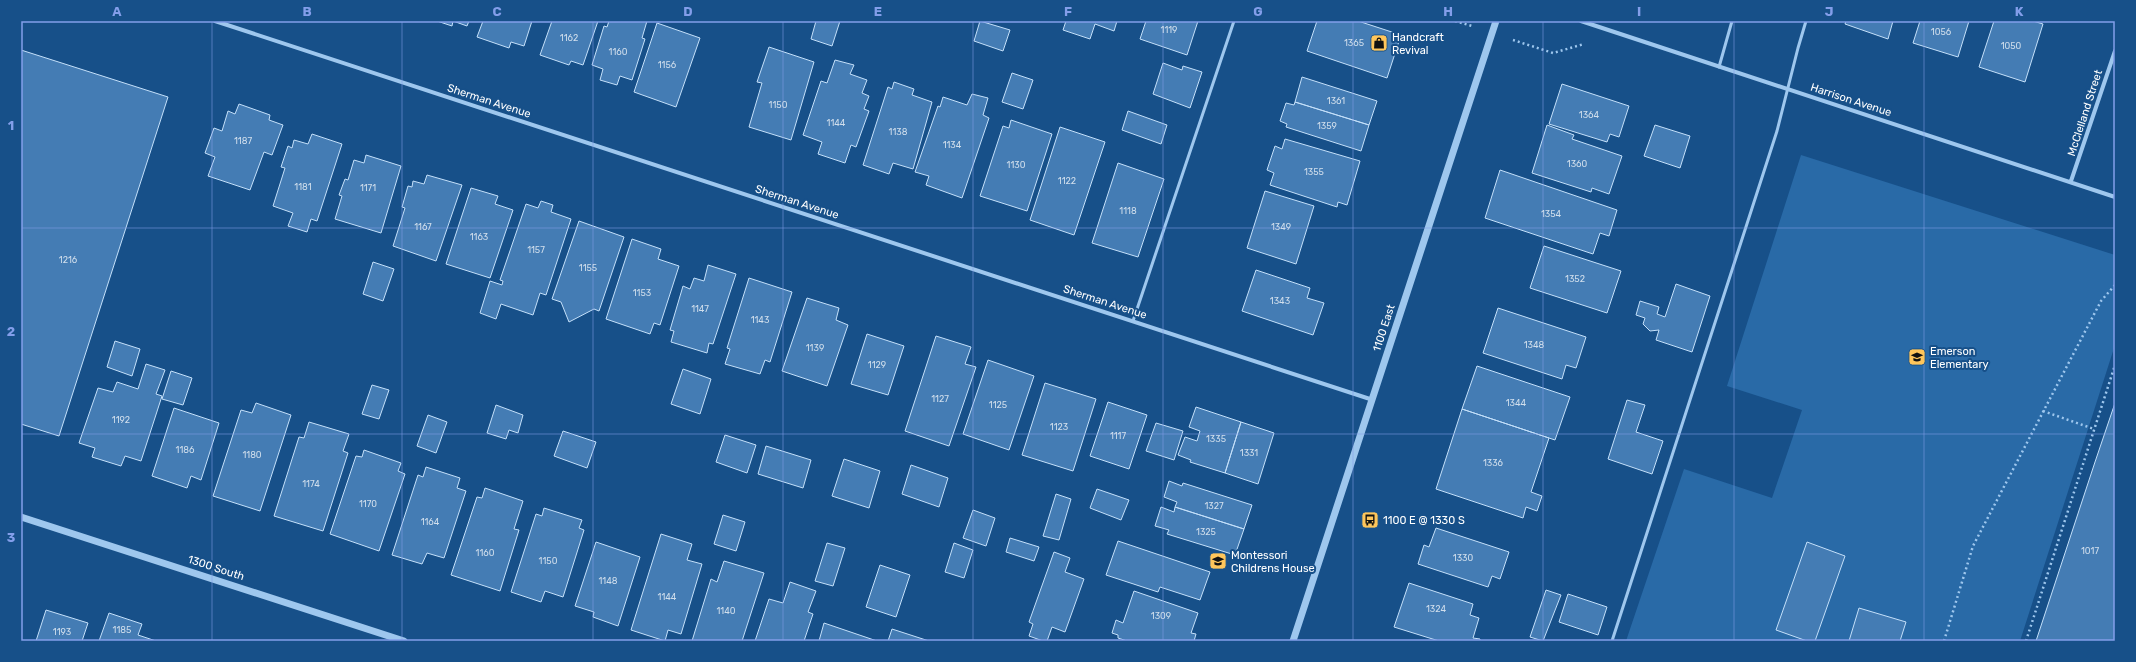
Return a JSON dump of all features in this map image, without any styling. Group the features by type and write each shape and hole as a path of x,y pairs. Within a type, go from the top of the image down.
{"street":[{"name":"Sherman Avenue","path":"215,21 1372,400"},
{"name":"1100 East","path":"1293,641 1496,21"},
{"name":"Harrison Avenue","path":"1581,21 2071,181 2115,197"},
{"name":"McClelland Street","path":"2071,181 2115,51"},
{"name":"1300 South","path":"21,517 404,641"}],"lane":[{"path":"1133,321 1234,21"},
{"path":"1719,67 1732,21"},
{"path":"1612,641 1777,131 1806,21"}],"path":[{"path":"1455,21 1460,23"},
{"path":"1529,45 1554,53 1618,33"},
{"path":"1944,641 1973,546 2101,301 2115,285"},
{"path":"2026,641 2115,365"},
{"path":"2043,411 2094,429"}],"shaded area":[{"name":"Emerson Elementary","path":"1801,155 2115,255 2115,345 2020,641 1626,641 1684,469 1772,498 1802,410 1727,386"}],"building":[{"path":"437,21 453,21 452,26"},
{"path":"453,21 469,21 467,26"},
{"path":"483,21 532,21 524,46 511,42 509,48 477,37"},
{"path":"552,21 598,21 583,65 571,61 569,65 540,55"},
{"path":"609,21 647,21 642,38 645,39 632,80 620,76 617,85 600,80 603,69 592,65 604,26 607,27"},
{"path":"816,21 840,21 832,46 811,39"},
{"path":"980,21 1010,30 1003,51 974,41"},
{"path":"1066,21 1117,21 1114,31 1095,24 1090,39 1063,30"},
{"path":"1146,21 1198,21 1187,55 1140,39"},
{"path":"1317,21 1358,21 1401,35 1387,78 1307,51"},
{"path":"1846,21 1893,21 1888,39 1845,24"},
{"path":"1920,21 1969,21 1958,57 1913,43"},
{"path":"1994,21 2033,21 2043,24 2025,82 1979,67"},
{"path":"657,23 700,38 676,107 634,92"},
{"path":"769,47 814,62 791,140 749,127 762,83 757,82"},
{"path":"21,50 168,97 59,436 21,424"},
{"path":"835,60 854,65 850,74 867,80 862,93 869,96 864,109 869,111 856,147 851,145 845,163 818,154 822,142 803,135 821,81 827,83"},
{"path":"1163,63 1182,70 1183,66 1202,72 1190,108 1153,94"},
{"path":"1012,73 1033,80 1023,109 1002,102"},
{"path":"1302,77 1377,101 1369,125 1295,102"},
{"path":"894,82 914,89 912,95 932,102 913,169 893,163 889,174 863,165 888,87 892,89"},
{"path":"1562,84 1629,106 1619,137 1610,134 1607,142 1549,124"},
{"path":"972,94 988,98 983,115 989,118 962,198 926,185 929,176 915,172 938,106 940,107 943,97 967,105"},
{"path":"1295,102 1369,125 1361,151 1286,127 1287,124 1280,121 1286,103 1294,105"},
{"path":"239,104 270,115 269,120 283,125 272,155 264,152 250,190 208,176 215,157 205,153 214,128 222,131 228,111 235,114"},
{"path":"1128,111 1167,125 1161,144 1122,130"},
{"path":"1011,120 1052,134 1027,211 980,196 1003,126 1009,128"},
{"path":"1547,125 1574,135 1572,139 1622,156 1609,194 1592,188 1591,192 1532,173"},
{"path":"1655,125 1690,136 1680,168 1644,156"},
{"path":"1060,127 1105,142 1074,235 1030,220"},
{"path":"312,134 342,144 317,221 311,219 307,232 288,226 293,213 273,206 285,168 281,167 288,146 292,148 294,140 308,144"},
{"path":"1285,139 1360,161 1347,205 1338,202 1337,207 1270,185 1274,173 1267,170 1275,146 1282,149"},
{"path":"366,155 401,166 381,233 335,219 342,196 339,195 345,179 348,180 354,160 364,163"},
{"path":"1118,163 1164,179 1138,257 1092,243"},
{"path":"1500,170 1617,210 1609,236 1600,233 1593,254 1485,218"},
{"path":"427,175 462,185 436,261 393,246 405,208 402,207 408,186 412,187 413,181 424,184"},
{"path":"471,188 498,196 495,204 513,210 490,278 446,264"},
{"path":"1265,191 1314,206 1296,264 1247,248"},
{"path":"541,201 553,205 551,212 571,219 546,295 540,293 533,315 501,304 496,319 480,313 490,281 502,285 503,281 500,280 526,204 538,208"},
{"path":"579,221 624,237 599,311 594,309 569,322 561,302 552,299"},
{"path":"632,239 661,249 658,259 679,266 660,325 654,323 650,334 606,319"},
{"path":"1544,246 1621,271 1607,313 1530,288"},
{"path":"373,262 394,269 383,301 363,294"},
{"path":"708,265 736,274 713,344 709,343 707,353 671,342 674,331 670,330 683,286 690,289 694,278 704,281"},
{"path":"1256,270 1310,288 1307,298 1324,303 1313,335 1242,311"},
{"path":"749,278 792,292 770,362 765,360 760,374 725,364 730,349 727,348"},
{"path":"1676,284 1710,296 1692,352 1656,340 1659,330 1650,331 1643,324 1645,318 1636,315 1640,301 1659,307 1657,314 1665,317"},
{"path":"807,298 839,308 836,320 848,325 827,386 782,371"},
{"path":"1498,308 1586,337 1576,368 1566,365 1562,379 1483,353"},
{"path":"867,334 904,346 888,395 851,384"},
{"path":"936,336 971,347 965,364 976,367 949,446 905,431"},
{"path":"115,341 140,349 132,376 107,367"},
{"path":"988,360 1034,376 1009,450 963,434"},
{"path":"146,364 165,370 156,394 162,396 141,461 125,456 121,466 92,457 95,448 79,443 98,388 113,392 117,382 138,389"},
{"path":"1477,366 1570,397 1555,440 1462,409"},
{"path":"683,369 711,379 700,414 671,404"},
{"path":"171,371 192,378 183,405 162,399"},
{"path":"1045,383 1096,399 1073,471 1022,455"},
{"path":"372,385 389,390 379,419 362,414"},
{"path":"1627,400 1645,405 1636,432 1663,441 1652,474 1608,459"},
{"path":"1108,402 1147,415 1129,469 1090,456"},
{"path":"256,403 291,415 260,511 213,496 241,410 252,413"},
{"path":"2115,403 2115,641 2036,641 2095,462"},
{"path":"496,405 523,415 518,433 509,430 506,439 487,433"},
{"path":"1196,407 1241,422 1225,473 1190,462 1191,460 1178,455 1185,437 1197,441 1200,431 1189,427"},
{"path":"174,408 219,423 201,480 191,476 187,488 152,476"},
{"path":"1462,409 1549,438 1531,492 1542,496 1537,511 1526,507 1523,518 1436,489"},
{"path":"428,415 447,422 436,453 417,446"},
{"path":"309,422 349,434 343,451 348,453 323,531 274,516 299,437 304,438"},
{"path":"1241,422 1274,433 1258,484 1225,473"},
{"path":"1156,423 1183,431 1174,460 1146,451"},
{"path":"563,431 596,442 587,468 554,456"},
{"path":"725,435 756,445 747,473 716,462"},
{"path":"766,446 811,460 803,488 758,474"},
{"path":"364,450 401,463 398,471 405,474 379,551 330,534 356,456 362,457"},
{"path":"844,459 880,471 869,508 832,496"},
{"path":"911,465 948,478 939,507 902,494"},
{"path":"426,467 460,478 457,488 466,491 444,558 427,553 422,564 392,555 418,475 423,477"},
{"path":"1169,481 1182,486 1183,483 1252,505 1244,529 1175,507 1177,502 1164,497"},
{"path":"485,488 523,501 514,529 519,530 500,591 451,575 477,497 482,498"},
{"path":"1097,489 1129,500 1121,520 1090,508"},
{"path":"1056,494 1071,499 1059,540 1043,536"},
{"path":"1161,507 1174,512 1175,507 1244,529 1235,555 1167,534 1169,530 1155,526"},
{"path":"544,508 582,520 579,528 584,530 563,597 545,591 541,602 511,592 536,514 542,516"},
{"path":"973,510 995,518 986,546 963,538"},
{"path":"723,515 745,522 736,551 714,544"},
{"path":"1436,528 1509,552 1500,579 1492,576 1488,587 1418,564 1424,545 1429,547"},
{"path":"661,534 692,544 687,560 702,564 681,634 668,630 665,641 631,630"},
{"path":"1010,538 1039,547 1034,561 1006,552"},
{"path":"1118,541 1210,572 1200,600 1160,587 1158,592 1106,575"},
{"path":"596,542 640,557 618,626 593,617 594,612 575,606"},
{"path":"1807,542 1845,556 1815,641 1807,641 1776,630"},
{"path":"827,543 845,548 833,586 815,581"},
{"path":"954,543 973,550 964,578 945,572"},
{"path":"1054,552 1070,558 1065,572 1084,579 1065,632 1052,627 1047,641 1043,641 1029,636 1033,624 1029,622"},
{"path":"724,561 764,573 742,641 692,641 711,579 717,582"},
{"path":"880,565 910,575 896,617 866,607"},
{"path":"790,582 816,591 808,612 813,614 804,641 755,641 769,599 783,603"},
{"path":"1409,583 1473,604 1470,615 1479,618 1473,638 1480,639 1480,641 1439,641 1394,627"},
{"path":"1546,590 1561,595 1543,641 1530,637"},
{"path":"1134,591 1198,613 1191,633 1196,634 1194,641 1127,641 1118,638 1118,635 1112,633 1116,620 1123,623"},
{"path":"1568,594 1607,607 1598,635 1559,622"},
{"path":"1859,608 1906,622 1900,641 1849,641"},
{"path":"46,610 88,623 82,641 36,641"},
{"path":"109,613 142,624 138,635 156,641 99,641"},
{"path":"824,623 877,641 819,641"},
{"path":"892,629 929,641 888,641"}],"place":[{"name":"Handcraft Revival","path":"1379,43"},
{"name":"Emerson Elementary","path":"1917,357"},
{"name":"1100 E @ 1330 S","path":"1370,520"},
{"name":"Montessori Childrens House","path":"1218,561"}]}
